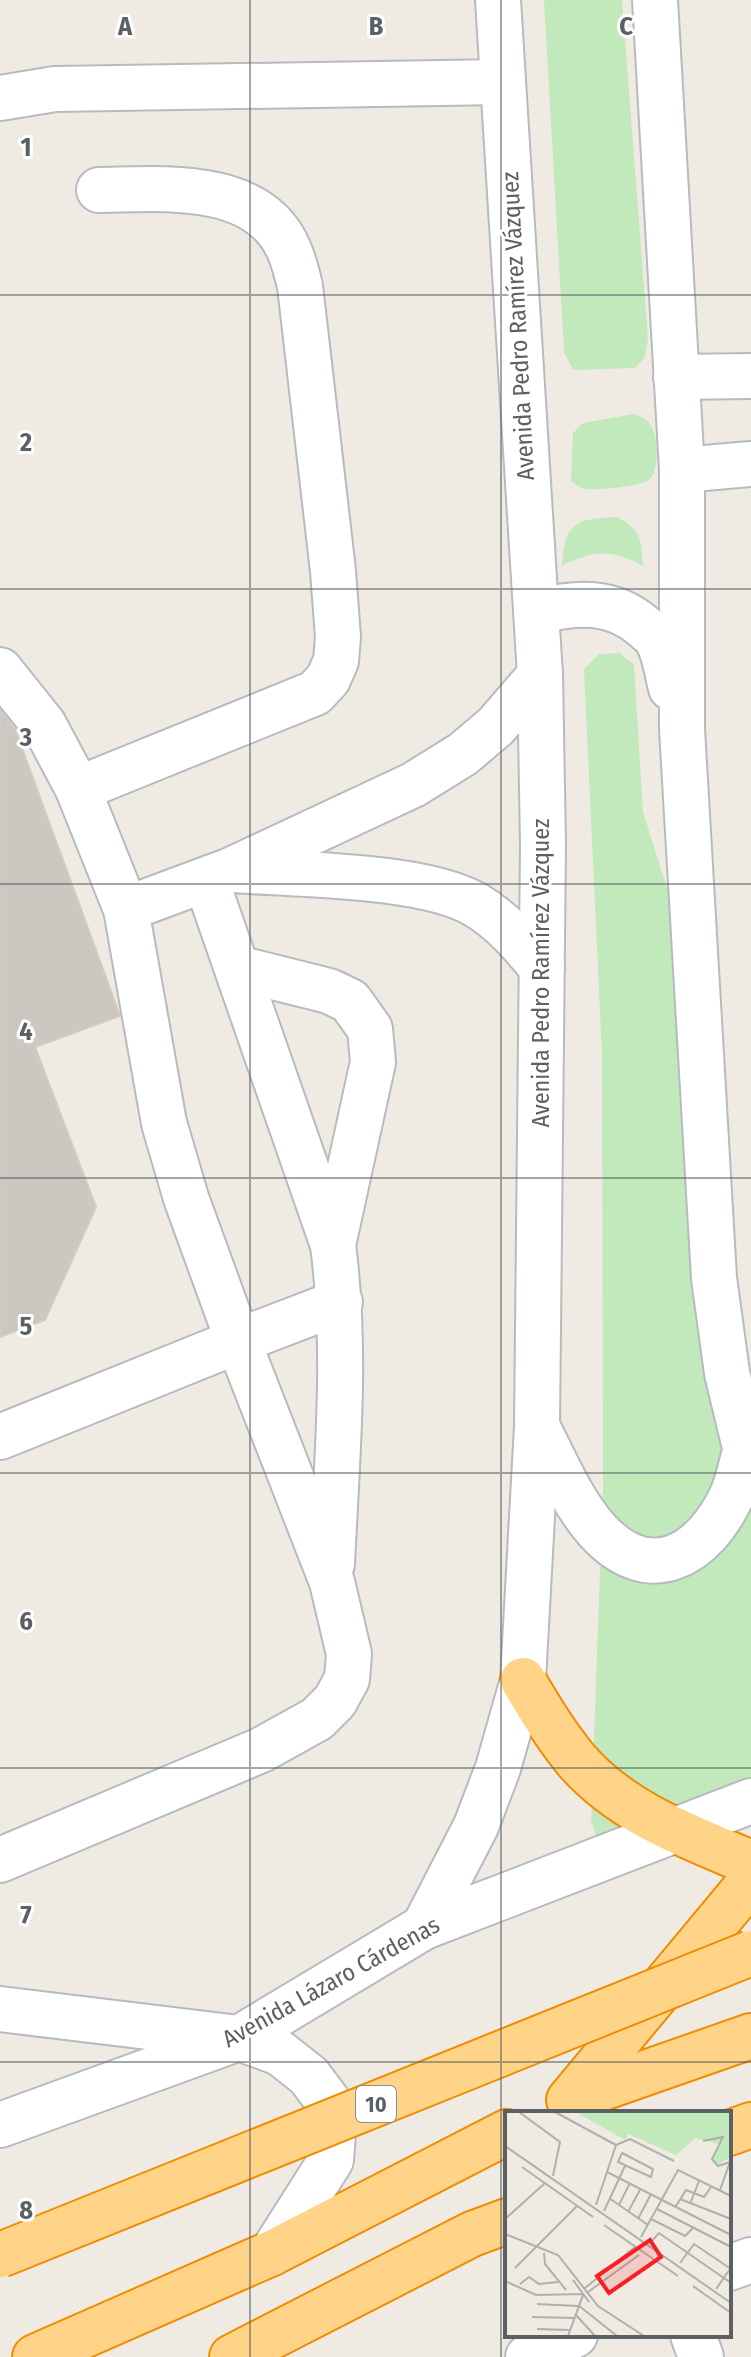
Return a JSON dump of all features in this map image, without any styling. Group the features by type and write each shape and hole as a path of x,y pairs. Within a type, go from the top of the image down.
{"highway":[{"path":"523,1680 552,1730 580,1764 612,1792 675,1832 751,1863"},
{"path":"557,2106 751,1881"},
{"name":"10","path":"0,2255 751,1953"},
{"path":"557,2106 751,2036"},
{"path":"731,2132 751,2125"},
{"path":"35,2357 272,2253 505,2133"},
{"path":"232,2357 472,2234 505,2222"}],"street":[{"name":"Avenida Pedro Ramírez Vázquez","path":"424,1927 476,1826 498,1768 523,1680 537,1426 542,968 540,675 498,0"},
{"path":"537,1426 594,1527 612,1545 630,1556 647,1561 668,1560 687,1553 705,1537 748,1462 727,1373 714,1278 682,729 682,470 655,0"},
{"path":"0,98 55,89 503,82"},
{"path":"78,789 315,693 328,679 336,661 338,637 300,286 289,248 257,212 234,200 198,191 99,190"},
{"path":"676,377 751,376"},
{"path":"682,470 751,464"},
{"path":"538,611 570,604 595,604 616,609 636,620 656,637 682,729"},
{"path":"0,670 44,725 78,789 126,909 164,1123 186,1198 332,1582 349,1654 347,1679 335,1701 317,1719 261,1750 0,1860"},
{"path":"126,909 218,875 413,785 450,762 496,726 540,675"},
{"path":"218,875 398,882 445,893 474,904 506,926 542,968"},
{"path":"218,875 237,968 333,1245 340,1302 341,1357 332,1582"},
{"path":"237,968 329,991 350,1001 370,1029 373,1062 333,1245"},
{"path":"0,1437 340,1302"},
{"name":"Avenida Lázaro Cárdenas","path":"0,2125 239,2038 424,1927 751,1801"},
{"path":"0,2009 239,2038 280,2053 309,2076 327,2100 334,2121 331,2160 272,2253"},
{"path":"731,2267 751,2260"},
{"path":"528,2357 571,2337"},
{"path":"694,2337 701,2357"}],"green space":[{"path":"544,0 622,0 648,339 645,357 635,368 573,370 564,352"},
{"path":"634,414 648,422 655,436 657,460 650,479 628,486 595,489 581,488 571,481 573,433 583,423"},
{"path":"618,517 632,527 639,537 643,566 612,554 594,554 562,566 566,540 575,525 591,519"},
{"path":"619,653 634,664 643,812 683,939 719,1391 751,1506 751,1794 598,1839 591,1821 603,1487 602,1055 584,669 599,654"}],"building":[{"path":"0,710 15,729 120,1016 35,1047 96,1207 45,1320 0,1337"}]}
